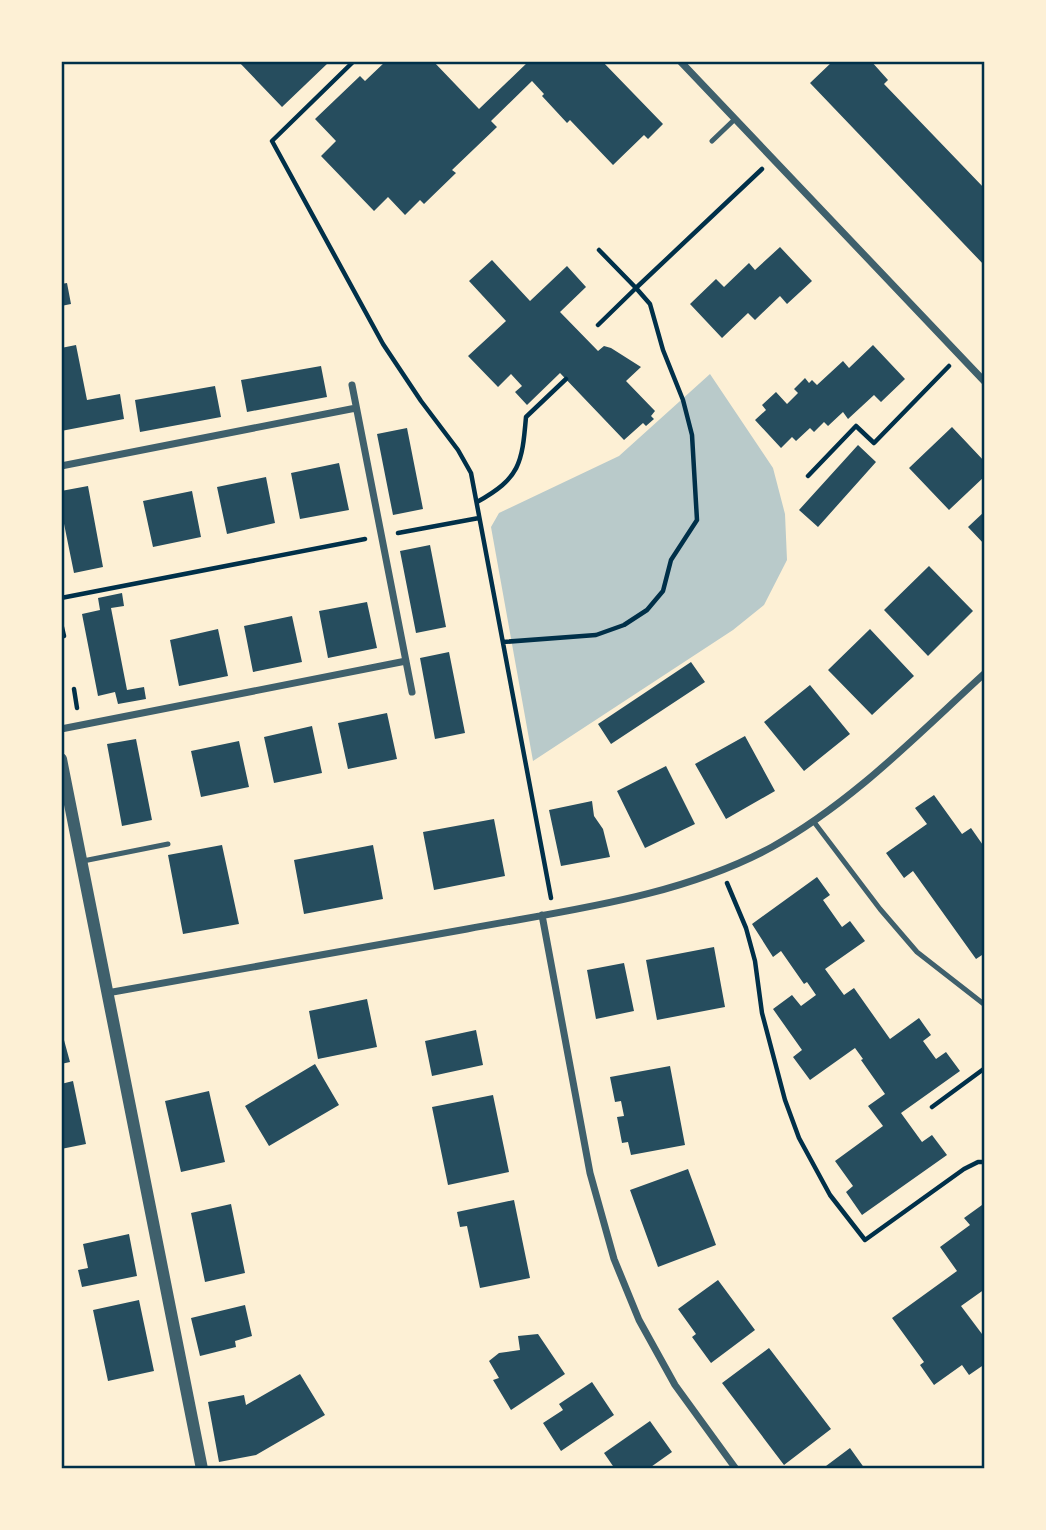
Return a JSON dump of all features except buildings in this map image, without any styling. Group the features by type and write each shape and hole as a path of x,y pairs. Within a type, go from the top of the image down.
{"street":[{"path":"680,61 985,382"},
{"path":"352,385 412,692"},
{"path":"61,466 356,408"},
{"path":"61,729 406,661"},
{"path":"106,993 553,913 681,886 771,847 814,822 870,778 985,673"},
{"path":"61,759 202,1469"},
{"path":"542,915 590,1173 614,1259 639,1320 675,1385 736,1469"}],"lane":[{"path":"712,141 735,119"},
{"path":"814,822 880,909 917,952 985,1005"},
{"path":"80,861 168,844"}],"path":[{"path":"354,61 272,141 383,344 471,473 553,913"},
{"path":"598,325 772,158"},
{"path":"503,642 596,635 624,625 647,610 663,591 671,560 697,520 692,435 683,400 663,350 650,304 598,250"},
{"path":"808,476 856,426 874,443 959,355"},
{"path":"477,502 498,490 512,475 522,458 526,417 566,380"},
{"path":"61,598 480,518"},
{"path":"61,623 64,636"},
{"path":"721,870 746,928 762,1013 785,1100 799,1138 830,1195 865,1240 964,1169 978,1162 985,1162"},
{"path":"932,1107 985,1068"}],"shaded area":[{"path":"710,374 773,468 785,514 787,560 764,605 733,630 533,761 491,527 499,513 619,456"}]}
